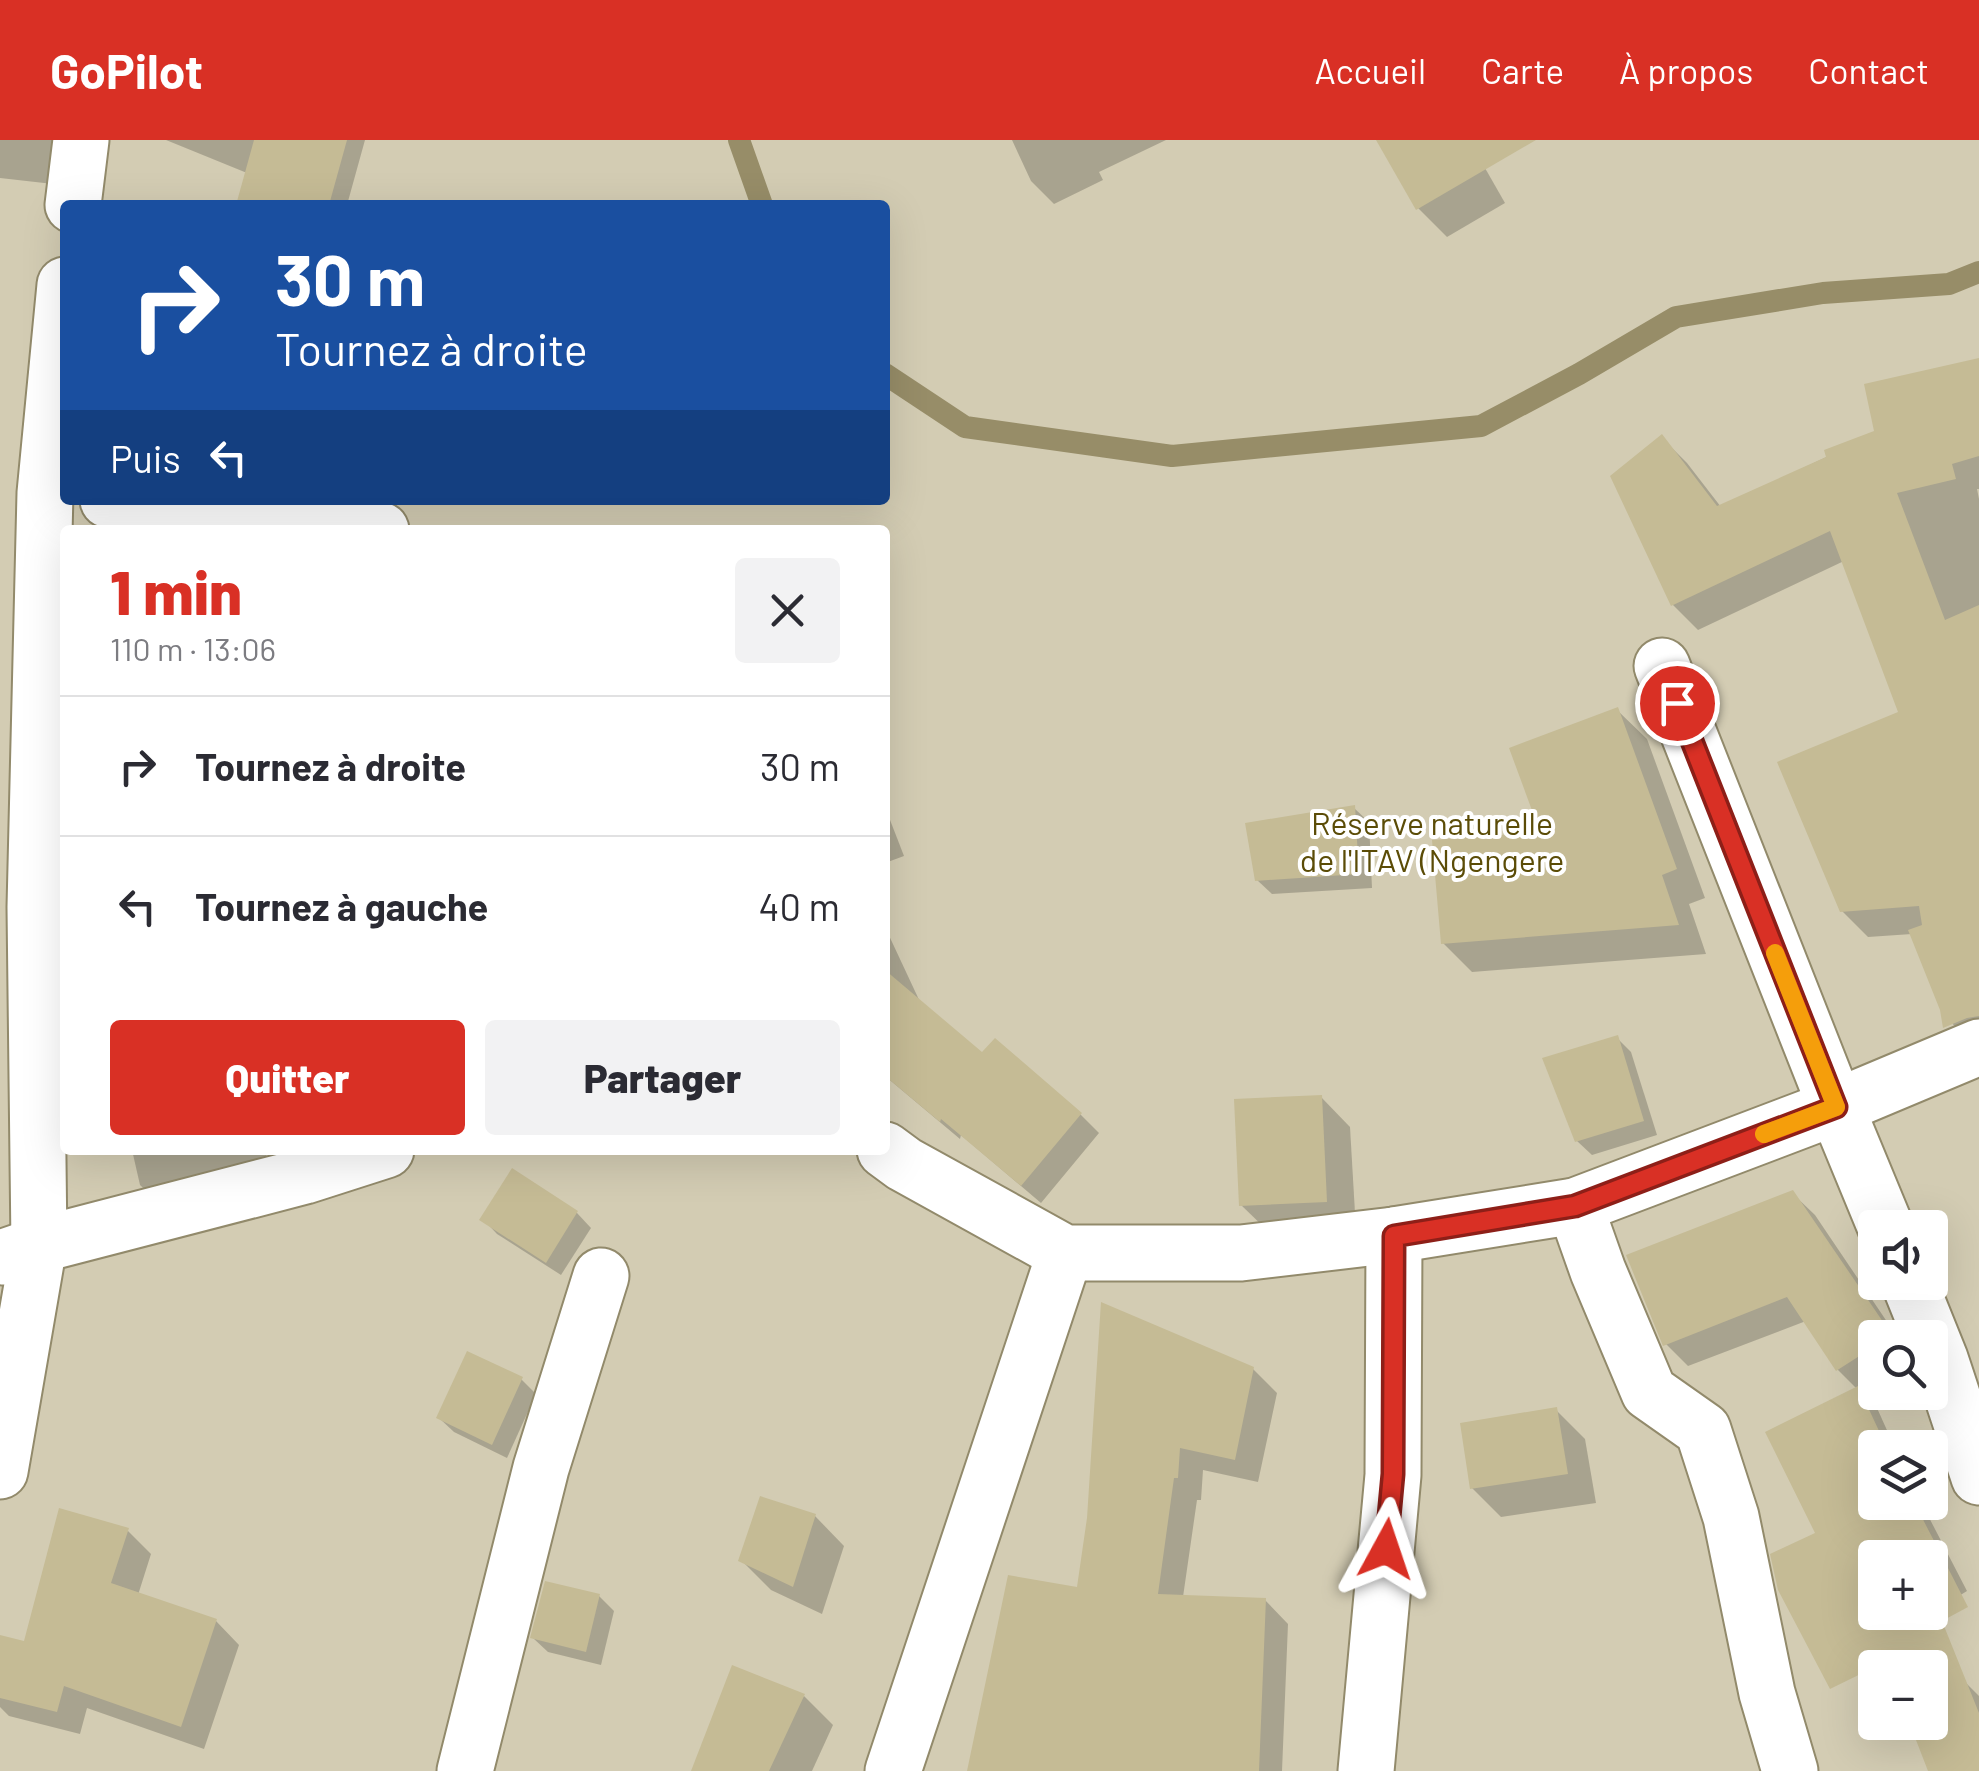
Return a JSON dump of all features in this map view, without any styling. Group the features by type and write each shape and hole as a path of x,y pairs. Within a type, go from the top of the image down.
{"street":[{"path":"74,200 81,140"},
{"path":"0,1471 19,1252 18,911 37,492 60,322"},
{"path":"154,505 336,525"},
{"path":"1662,666 1879,1210"},
{"path":"890,1154 1065,1252 1241,1253 1394,1236 1575,1206 1836,1107 1979,1047"},
{"path":"19,1252 370,1155"},
{"path":"1575,1206 1649,1392 1703,1430 1731,1517 1767,1693 1790,1771"},
{"path":"1366,1771 1393,1474 1394,1236"},
{"path":"893,1771 1065,1252"},
{"path":"465,1771 541,1468 601,1276"},
{"path":"1915,1300 1940,1359 1979,1478"}],"green space":[{"name":"Réserve naturelle de l'ITAV (Ngengere","path":"0,140 1979,140 1979,1771 0,1771"}],"building":[{"path":"254,140 347,140 330,200 237,200"},
{"path":"1376,140 1536,140 1416,210"},
{"path":"1979,358 1979,456 1952,464 1956,479 1897,493 1945,620 1979,605 1979,1016 1943,1028 1940,1010 1908,930 1922,925 1919,906 1840,912 1777,762 1898,712 1830,531 1671,606 1610,476 1662,434 1717,506 1826,457 1824,450 1874,431 1864,384"},
{"path":"1618,707 1677,869 1662,875 1679,925 1441,944 1432,840 1540,832 1509,748"},
{"path":"1355,805 1359,874 1255,881 1245,823"},
{"path":"890,974 982,1052 995,1038 1082,1113 1021,1186 941,1119 940,1122 890,1080"},
{"path":"1618,1035 1644,1121 1575,1142 1542,1058"},
{"path":"1322,1095 1327,1202 1239,1206 1234,1099"},
{"path":"512,1168 578,1211 546,1263 479,1220"},
{"path":"1793,1190 1858,1285 1858,1300 1868,1300 1882,1320 1858,1320 1858,1357 1836,1371 1787,1297 1663,1346 1626,1255"},
{"path":"1101,1302 1254,1367 1235,1460 1180,1448 1158,1594 1266,1598 1259,1771 967,1771 1008,1575 1077,1587 1087,1518"},
{"path":"467,1351 523,1377 492,1445 436,1418"},
{"path":"1858,1386 1858,1410 1869,1410 1879,1430 1858,1430 1858,1520 1923,1520 1934,1540 1858,1540 1858,1630 1946,1630 1979,1713 1979,1771 1928,1771 1916,1740 1948,1740 1948,1650 1858,1650 1858,1675 1830,1689 1778,1590 1770,1554 1815,1533 1765,1432"},
{"path":"1557,1407 1568,1474 1470,1489 1460,1423"},
{"path":"760,1496 816,1514 793,1587 738,1561"},
{"path":"59,1508 129,1528 111,1583 217,1619 181,1727 64,1686 57,1712 0,1698 0,1635 24,1641"},
{"path":"1948,1568 1968,1607 1948,1618"},
{"path":"545,1581 600,1594 586,1652 530,1638"},
{"path":"732,1665 805,1694 769,1771 691,1771"}],"waterway":[{"path":"739,140 760,200"},
{"path":"890,377 965,427 1172,456 1481,426 1676,317 1823,293 1949,284 1979,272"}],"slow traffic":[{"path":"1764,1134 1836,1107 1775,953"}],"route":[{"path":"1386,1549 1393,1474 1394,1236 1575,1206 1836,1107 1677,703"}]}
